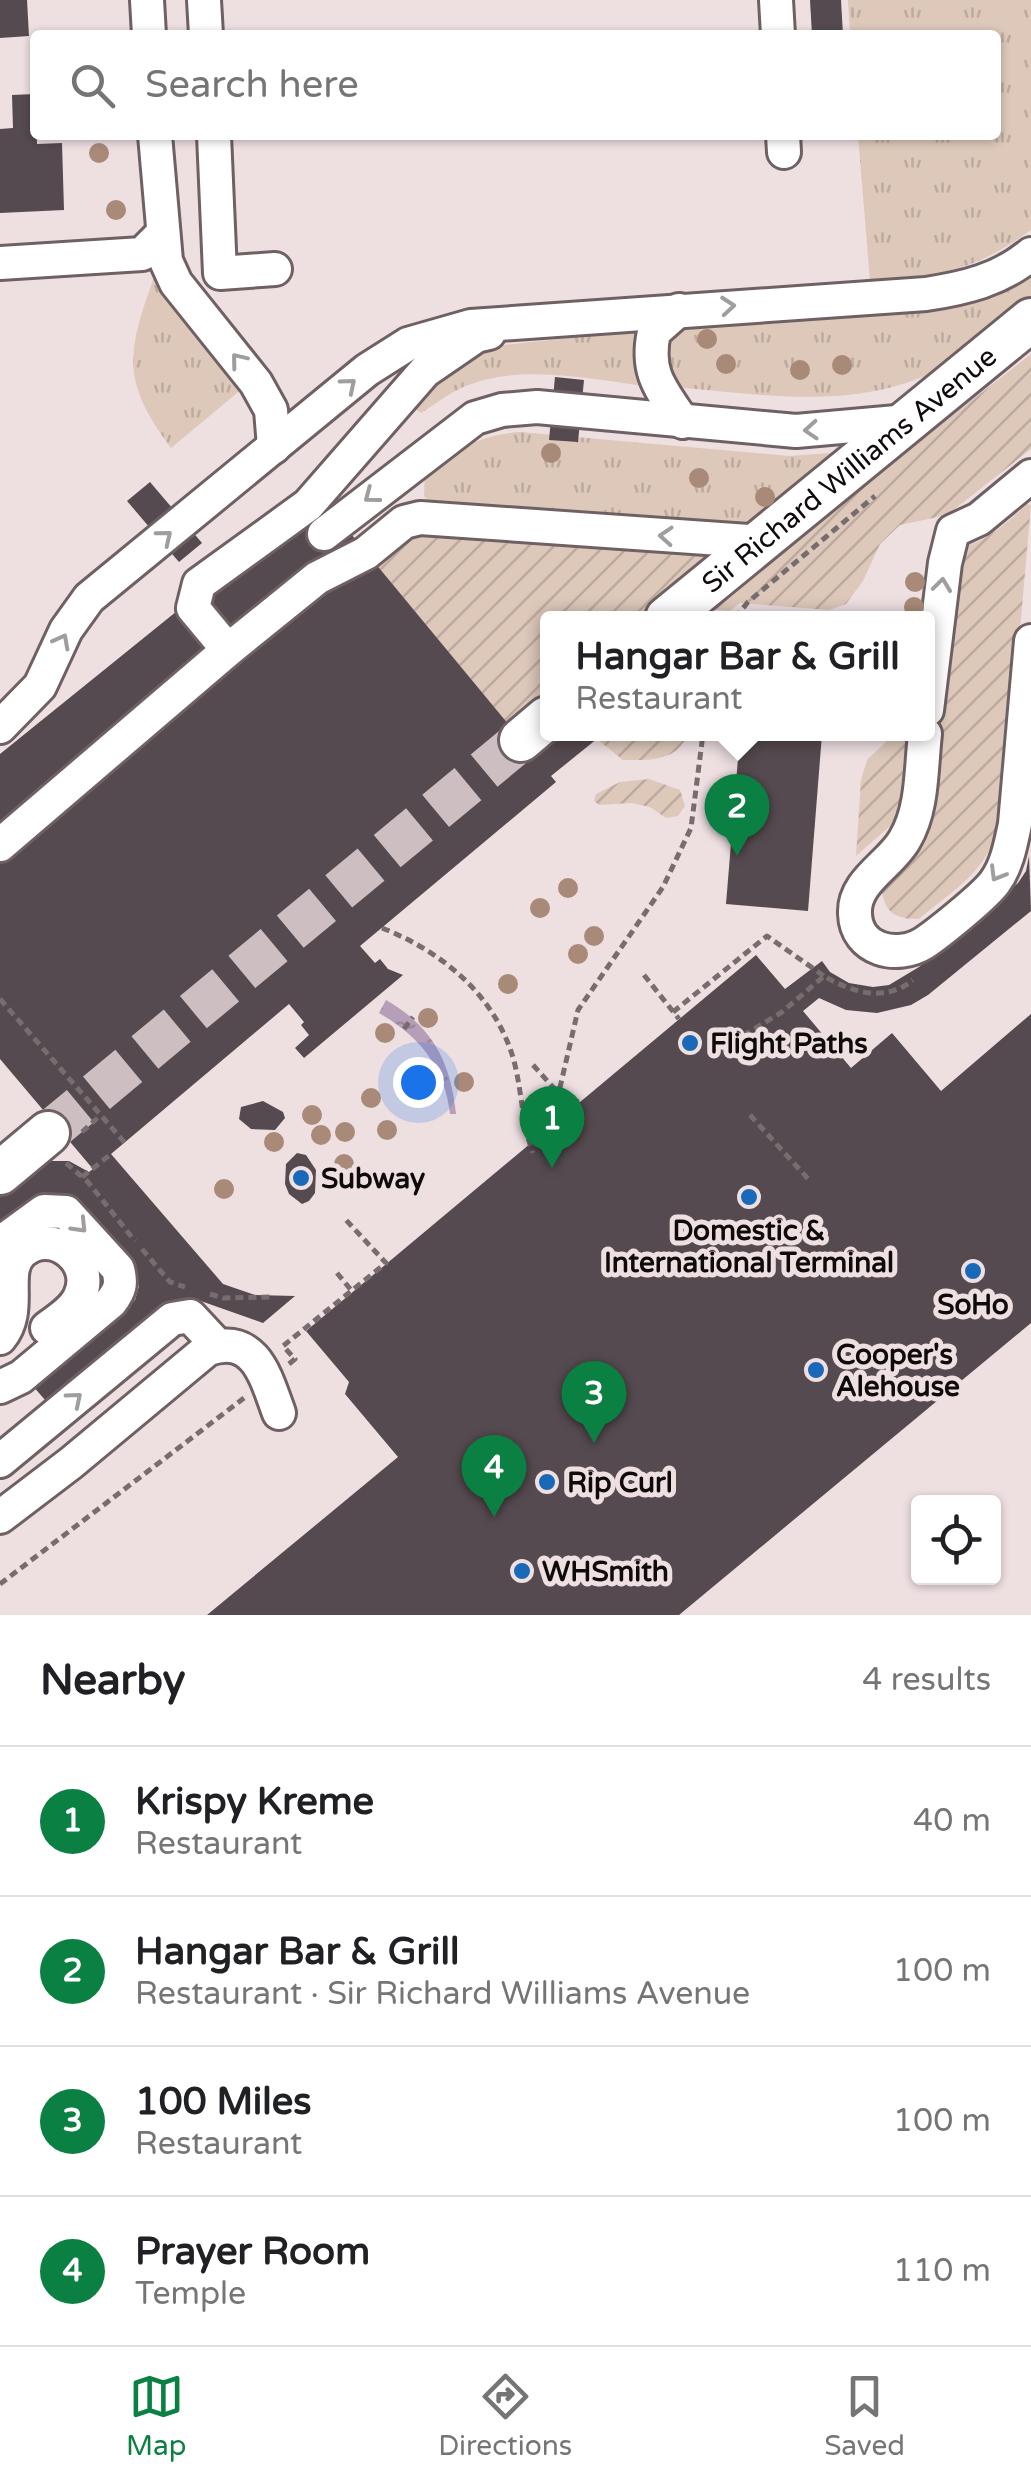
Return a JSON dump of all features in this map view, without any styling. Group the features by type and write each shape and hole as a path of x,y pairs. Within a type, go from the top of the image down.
{"main road":[{"name":"Sir Richard Williams Avenue","path":"676,611 1031,320"},
{"path":"0,1173 48,1147"}],"street":[{"path":"147,0 149,30"},
{"path":"204,0 206,30"},
{"path":"776,0 778,30"},
{"path":"156,140 166,261 176,283 256,383 272,410 274,447"},
{"path":"214,140 220,272 275,270"},
{"path":"0,263 142,254 162,234"},
{"path":"0,727 40,686 66,630 88,598 367,370 408,344 471,326 945,291 993,278 1031,254"},
{"path":"678,310 654,332 650,365 682,422"},
{"path":"228,650 193,608 199,584 308,505 425,372 476,336 537,321"},
{"path":"324,534 475,418 502,410 538,407 796,431 908,421"},
{"path":"935,645 952,531 978,518 1031,476"},
{"path":"0,845 317,578 366,553 404,522 420,518 764,542"},
{"path":"923,741 916,814 911,827 905,840 856,898 857,928 866,941 893,952 923,944 994,883 1009,851 1015,824 1031,641"},
{"path":"0,1243 44,1210 66,1212 118,1269 122,1280 111,1302 22,1377 0,1387"},
{"path":"0,1338 12,1318 11,1273 15,1260 30,1246 55,1244 67,1249 83,1272 79,1298 0,1364"},
{"path":"0,1461 172,1319 190,1316 218,1346"},
{"path":"0,1518 208,1349 237,1345 258,1362 279,1413"}],"path":[{"path":"548,1139 578,1010 663,887 691,828 702,741"},
{"path":"382,928 420,944 454,968 496,1018 513,1058 525,1131 533,1152"},
{"path":"673,1012 766,936 824,976"},
{"path":"644,975 678,1020 662,1003"},
{"path":"0,999 125,1143"},
{"path":"404,1029 413,1018"},
{"path":"533,1065 560,1096 579,1102"},
{"path":"750,1115 812,1182"},
{"path":"48,1147 82,1177 170,1282 188,1288"},
{"path":"82,1177 111,1154"},
{"path":"0,1584 295,1360 284,1346 386,1263 346,1220"},
{"path":"337,1273 353,1292"},
{"path":"205,1293 223,1298 274,1297"}],"green space":[{"path":"848,0 1031,0 1031,230 991,255 955,269 870,281 858,140 1001,140 1001,30 850,30"},
{"path":"1031,269 1031,299 973,348 939,369 904,383 869,392 796,397 684,388 668,375 663,347 680,329 711,315"},
{"path":"155,274 248,384 171,448 143,403 133,364 139,324"},
{"path":"653,329 656,387 558,375 508,376 461,388 421,413 414,408 459,365 493,346"},
{"path":"1031,354 1031,449 947,515 900,525 880,544 863,581 846,604 829,610 740,603 730,611 705,609"},
{"path":"520,432 789,456 859,451 764,520 733,526 434,506 424,496 425,470 470,444"},
{"path":"1027,504 1031,505 1004,810 990,848 973,874 919,919 901,917 889,910 883,898 882,880 900,866 922,741 935,741 935,667 956,548 986,537"},
{"path":"417,530 718,552 722,559 652,611 540,611 540,697 506,722 374,562"},
{"path":"599,741 684,741 670,755 623,760"},
{"path":"887,741 913,741 908,790 898,819 856,856 861,780 867,760"},
{"path":"649,779 680,790 685,806 678,816 666,818 650,807 632,803 599,805 594,801 596,794 620,782"}],"water":[{"path":"386,1000 416,1021 436,1047 449,1078 456,1114 450,1114 442,1082 428,1054 379,1013"}],"building":[{"path":"0,0 27,0 29,36 0,38"},
{"path":"810,0 841,0 843,30 812,30"},
{"path":"30,94 30,140 37,140 37,144 62,143 64,210 0,213 0,129 13,128 12,95"},
{"path":"555,377 584,380 578,442 549,440"},
{"path":"150,482 202,543 179,562 127,501"},
{"path":"302,510 335,547 351,534 533,754 550,741 594,741 551,776 556,782 360,946 375,963 380,959 388,969 403,975 304,1058 295,1048 309,1035 289,1004 111,1154 223,1284 255,1295 295,1296 263,1323 198,1300 173,1304 52,1408 32,1385 135,1300 139,1286 133,1273 62,1193 49,1194 0,1235 0,1194 48,1161 69,1161 89,1172 93,1169 0,1059 0,754"},
{"path":"739,741 821,741 808,911 726,904"},
{"name":"Domestic & International Terminal","path":"1029,856 1031,911 928,995 911,1005 877,1013 846,1010 819,998 803,1011 851,1068 892,1033 941,1091 1031,1014 1031,1323 679,1615 207,1615 398,1457 345,1394 349,1382 306,1331 756,955 785,989 822,961 830,972 849,983 889,985 919,967 1018,883"},
{"path":"263,1101 283,1112 285,1118 275,1130 251,1129 239,1119 241,1107"},
{"name":"Subway","path":"297,1153 306,1155 316,1170 315,1193 302,1204 289,1194 285,1184 286,1164"}],"tunnel":[{"path":"48,1133 521,740"}],"place":[{"name":"Hangar Bar & Grill","path":"737,856"},
{"name":"Flight Paths","path":"690,1043"},
{"name":"Krispy Kreme","path":"552,1168"},
{"name":"Subway","path":"301,1178"},
{"name":"Domestic & International Terminal","path":"749,1197"},
{"name":"SoHo","path":"973,1271"},
{"name":"Cooper's Alehouse","path":"816,1370"},
{"name":"100 Miles","path":"594,1443"},
{"name":"Rip Curl","path":"547,1482"},
{"name":"Prayer Room","path":"494,1517"},
{"name":"WHSmith","path":"522,1571"}]}
